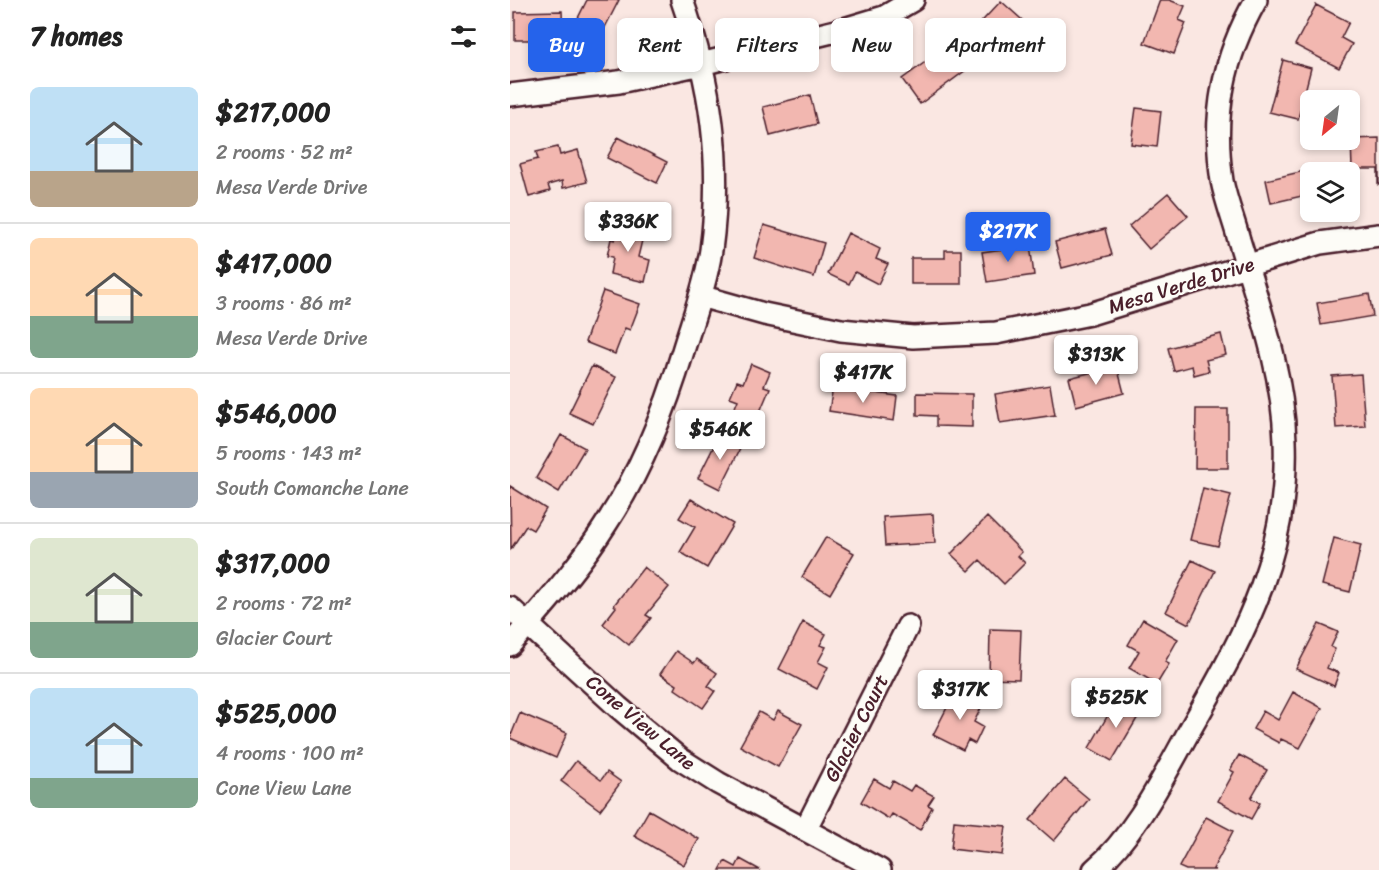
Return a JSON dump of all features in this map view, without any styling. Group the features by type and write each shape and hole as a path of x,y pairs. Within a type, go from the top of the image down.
{"street":[{"path":"682,0 687,18"},
{"path":"703,64 844,29 884,16 913,0"},
{"path":"1094,870 1122,843 1230,659 1262,588 1279,526 1285,469 1284,421 1279,380 1272,345 1223,183 1218,146 1218,121 1224,79 1233,47 1256,0"},
{"path":"510,95 619,82 665,72"},
{"path":"510,645 606,524 639,466 673,384 700,296 710,251 715,179 713,119 703,72"},
{"name":"Mesa Verde Drive","path":"700,296 764,314 841,330 913,337 996,333 1090,314 1320,243 1379,235"},
{"name":"Cone View Lane","path":"510,608 618,707 680,759 718,783 880,870"},
{"name":"Glacier Court","path":"805,830 908,626"}],"building":[{"path":"587,0 619,0 605,27 605,18 578,18"},
{"path":"1160,0 1169,0 1185,6 1179,20 1186,23 1174,54 1144,43"},
{"path":"1001,1 1020,18 985,18"},
{"path":"1316,5 1349,22 1341,38 1352,44 1339,68 1295,45"},
{"path":"562,11 562,18 528,18 528,40 515,40 515,12"},
{"path":"1283,60 1311,68 1305,90 1300,90 1298,119 1269,112"},
{"path":"925,62 925,72 963,72 920,104 902,79"},
{"path":"810,95 817,124 770,136 763,107"},
{"path":"1136,108 1161,111 1157,147 1131,144"},
{"path":"618,137 667,162 657,183 607,158"},
{"path":"1379,138 1379,185 1378,169 1360,169 1360,162 1352,162 1351,150 1360,150 1360,139"},
{"path":"558,147 560,155 578,150 587,182 563,188 562,181 548,185 550,191 529,197 520,164 538,159 536,152"},
{"path":"1300,172 1300,196 1271,203 1266,180"},
{"path":"1168,193 1188,216 1149,249 1129,226"},
{"path":"620,222 645,228 638,257 650,260 645,282 610,274 613,257 607,256 611,239 615,240"},
{"path":"764,225 824,243 814,277 754,258"},
{"path":"1105,229 1112,255 1062,268 1055,242"},
{"path":"848,233 880,249 876,259 888,264 878,284 855,272 849,284 828,274"},
{"path":"1030,245 1034,275 987,282 982,252"},
{"path":"945,250 961,250 961,284 911,284 911,258 945,258"},
{"path":"603,291 640,304 630,330 625,328 615,354 585,342"},
{"path":"1369,294 1373,316 1321,325 1317,303"},
{"path":"1221,334 1226,355 1206,360 1209,371 1194,375 1192,366 1174,371 1168,348"},
{"path":"751,364 770,372 764,386 770,388 756,421 733,412 738,400 730,397 737,381 743,383"},
{"path":"592,366 616,377 593,424 569,413"},
{"path":"1117,366 1124,393 1076,406 1069,378"},
{"path":"1361,374 1365,426 1336,428 1332,376"},
{"path":"1050,385 1055,415 1000,423 995,394"},
{"path":"833,387 897,396 894,421 829,411"},
{"path":"917,393 972,394 972,427 936,426 936,416 917,415"},
{"path":"1196,409 1228,409 1228,468 1195,468"},
{"path":"721,432 743,443 720,489 698,478"},
{"path":"561,435 585,448 559,492 536,478"},
{"path":"510,486 546,509 533,530 526,526 511,549"},
{"path":"1203,488 1231,495 1218,546 1190,540"},
{"path":"691,499 733,524 707,568 680,552 695,527 679,518"},
{"path":"933,514 935,543 885,546 883,517"},
{"path":"987,517 1022,552 1018,556 1025,563 1004,584 980,560 969,571 951,554"},
{"path":"826,537 854,553 830,594 802,577"},
{"path":"1334,538 1361,545 1350,592 1322,585"},
{"path":"1192,560 1215,571 1189,624 1166,612"},
{"path":"644,567 669,587 646,615 651,618 629,645 603,624 616,607 614,605"},
{"path":"1143,619 1178,639 1165,662 1169,664 1157,684 1129,668 1139,651 1128,645"},
{"path":"803,622 826,634 820,645 826,647 818,662 828,667 817,689 779,669"},
{"path":"1319,624 1338,632 1331,647 1335,649 1327,668 1339,673 1334,686 1296,669"},
{"path":"990,629 1021,630 1019,679 989,678"},
{"path":"676,651 694,663 697,659 717,673 708,686 715,691 703,708 675,689 677,685 660,674"},
{"path":"956,690 983,704 974,722 983,727 975,744 968,740 963,750 933,735"},
{"path":"1293,692 1322,708 1300,748 1281,739 1279,743 1253,729 1263,711 1278,720"},
{"path":"1119,696 1142,710 1112,761 1089,748"},
{"path":"778,711 802,724 778,767 740,746 759,712 773,720"},
{"path":"520,713 567,733 556,758 510,738"},
{"path":"1239,755 1267,770 1251,798 1260,803 1251,819 1218,801 1234,772 1230,770"},
{"path":"576,761 601,780 607,772 621,782 600,810 561,781"},
{"path":"874,779 889,788 893,781 910,791 914,785 934,796 928,805 932,807 920,830 892,814 889,819 861,802"},
{"path":"1065,779 1089,799 1054,841 1030,820"},
{"path":"649,810 699,839 684,865 634,836"},
{"path":"1206,817 1233,831 1213,869 1216,870 1186,870 1179,867"},
{"path":"954,821 1006,826 1002,855 951,849"},
{"path":"740,859 760,870 720,870 725,861 736,867"}]}
